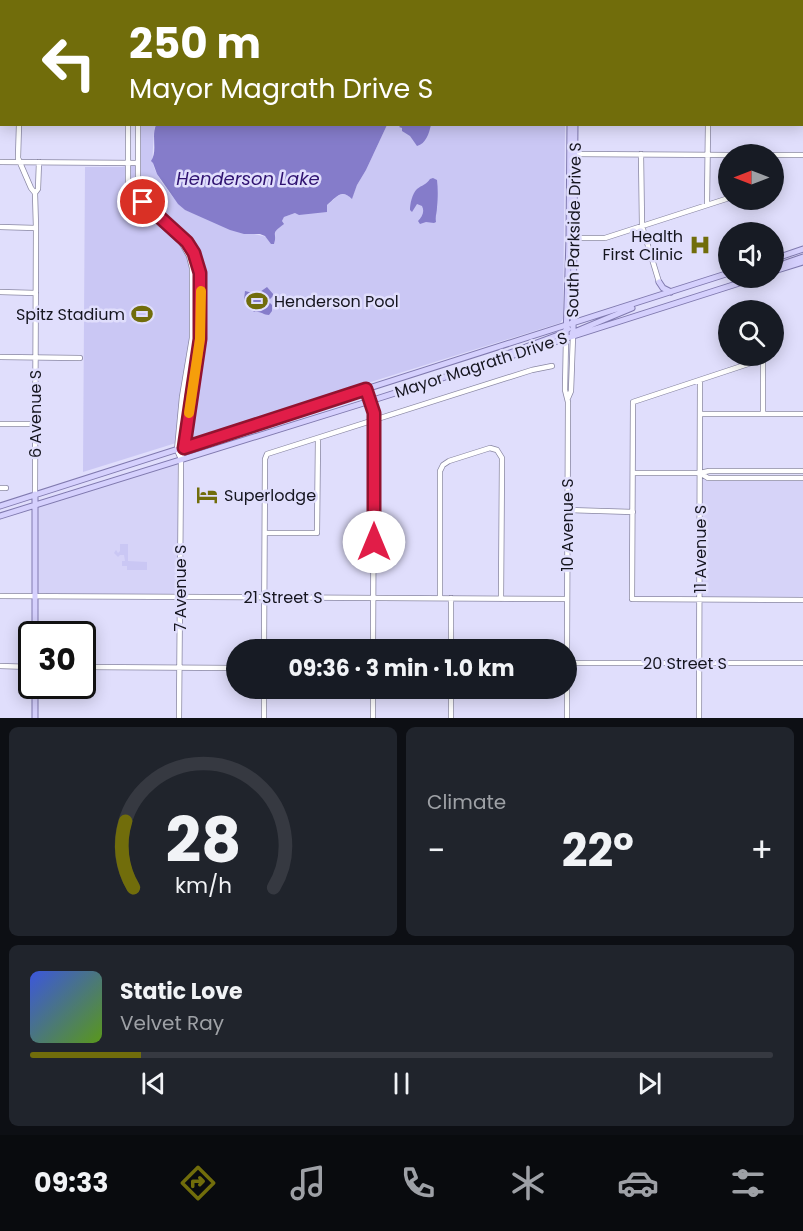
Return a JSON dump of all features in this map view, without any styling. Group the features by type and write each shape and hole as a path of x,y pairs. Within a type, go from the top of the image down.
{"main road":[{"name":"South Parkside Drive S","path":"570,126 572,238 570,331"},
{"name":"South Parkside Drive S","path":"572,154 575,126"},
{"path":"784,256 803,249"},
{"path":"784,265 803,257"},
{"path":"784,267 803,262"},
{"name":"Mayor Magrath Drive S","path":"0,516 489,363 636,303 718,277"},
{"path":"659,282 663,288 671,292"},
{"path":"656,297 660,289 659,282"},
{"name":"Mayor Magrath Drive S","path":"0,506 366,389 718,288"},
{"name":"6 Avenue S","path":"35,494 35,621"},
{"path":"35,699 35,718"}],"street":[{"name":"6 Avenue S","path":"19,126 18,158 35,193"},
{"path":"129,126 128,184 132,197 184,246 192,268 192,338 182,397 181,449"},
{"path":"138,126 140,196 143,202 187,242 194,253 200,273 200,339 181,449"},
{"path":"707,204 708,126"},
{"path":"572,154 718,155"},
{"path":"641,154 642,226 659,282"},
{"path":"784,155 803,155"},
{"path":"0,162 138,163"},
{"name":"6 Avenue S","path":"35,494 35,193 38,189 39,162"},
{"path":"572,238 606,237 718,201"},
{"path":"0,227 36,228"},
{"path":"0,292 36,292"},
{"name":"10 Avenue S","path":"567,639 568,401 566,390 570,331"},
{"path":"0,357 80,358"},
{"path":"763,414 763,359 633,402 632,599 803,600"},
{"name":"Mayor Magrath Drive S","path":"265,532 265,459 267,454 532,370 552,366"},
{"name":"11 Avenue S","path":"699,718 700,380"},
{"path":"366,389 374,420 373,639"},
{"path":"700,414 803,414"},
{"path":"0,424 35,424"},
{"path":"264,639 265,532 317,533 318,438"},
{"path":"440,598 440,471 449,461 491,448 497,450 502,456 501,599"},
{"name":"7 Avenue S","path":"179,718 181,449"},
{"path":"633,473 803,471"},
{"path":"700,473 708,478 803,478"},
{"path":"568,510 633,512"},
{"name":"21 Street S","path":"0,596 567,599"},
{"path":"451,598 451,639"},
{"name":"20 Street S","path":"577,663 803,663"},
{"path":"0,666 18,667"},
{"path":"96,666 226,668"},
{"path":"264,699 264,718"},
{"path":"373,699 373,718"},
{"path":"451,699 451,718"},
{"path":"567,699 567,718"}],"shaded area":[{"path":"138,126 156,126 153,163 157,175 185,210 267,237 274,244 275,232 283,224 284,217 327,207 341,194 352,198 387,126 565,126 563,319 560,323 83,472 85,167 122,167 137,163"},
{"path":"181,459 180,597 35,596 36,505"},
{"path":"700,473 708,478 803,478 803,600 699,600"},
{"path":"120,544 128,544 128,561 147,562 147,570 127,570 127,566 122,566 122,561 125,561 124,555 118,557 114,553 116,550 118,553 120,551"}],"water":[{"name":"Henderson Lake","path":"156,126 387,126 352,199 342,194 327,205 327,212 299,215 295,213 284,217 282,221 284,224 275,232 274,244 260,234 244,234 230,230 185,210 178,204 157,174 151,161 154,153"},
{"path":"431,126 425,141 417,146 399,127"},
{"path":"433,178 437,180 438,187 436,222 420,224 418,221 423,214 423,208 417,204 412,212 410,210 412,199 417,189"},
{"name":"Henderson Pool","path":"267,287 274,295 268,301 272,305 272,311 269,315 254,312 244,300 245,291 257,294"}],"slow traffic":[{"path":"189,413 200,339 201,291"}],"place":[{"name":"Health First Clinic","path":"700,245"},
{"name":"Henderson Pool","path":"257,301"},
{"name":"Spitz Stadium","path":"142,314"},
{"name":"Superlodge","path":"207,495"}],"route":[{"path":"143,202 187,242 194,253 200,273 200,339 184,448 366,389 374,413 374,542"}]}
